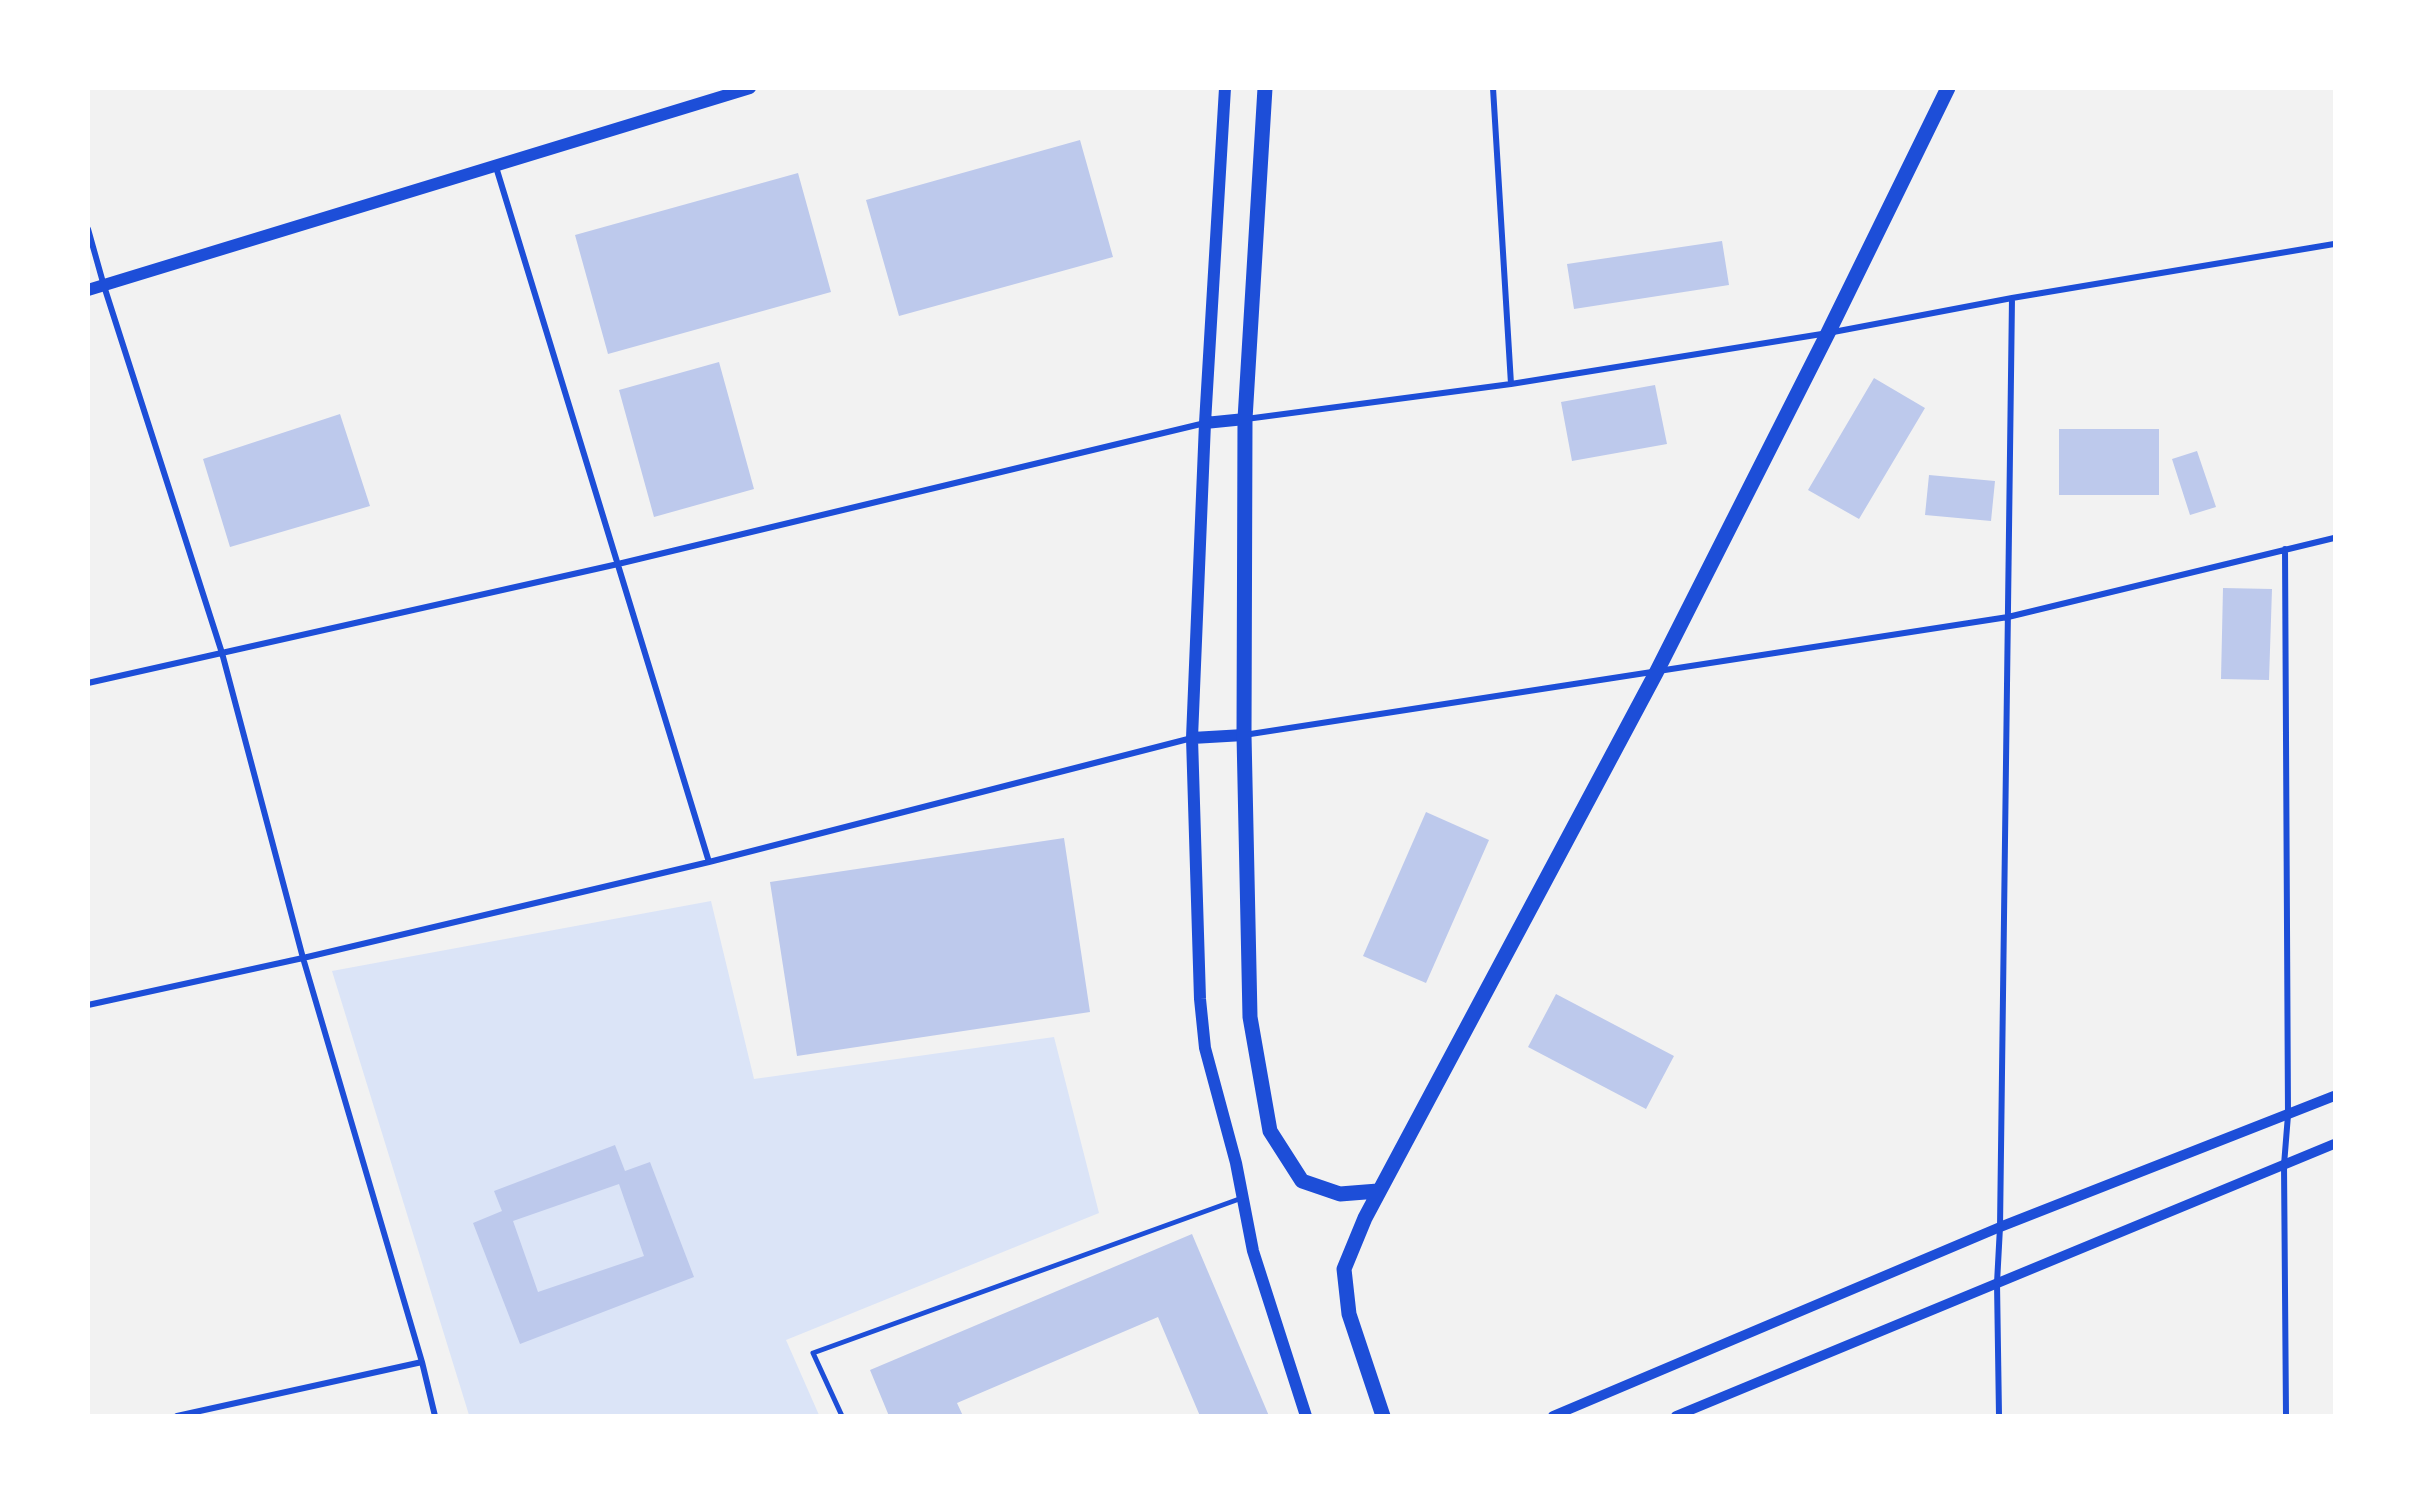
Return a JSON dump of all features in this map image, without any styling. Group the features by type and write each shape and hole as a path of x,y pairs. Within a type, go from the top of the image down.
{"main road":[{"path":"88,290 750,88"},
{"path":"1225,88 1205,423 1192,738 1200,999 1205,1048 1220,1098 1253,1251 1306,1416"},
{"path":"1265,88 1245,419 1244,735 1250,1017 1270,1131 1302,1181 1340,1194 1378,1191"},
{"path":"1383,1416 1349,1314 1344,1269 1365,1218 1656,673 1828,333 1948,88"},
{"path":"1205,423 1245,419"},
{"path":"1192,738 1244,735"}],"street":[{"path":"1493,88 1511,384"},
{"path":"496,167 709,862"},
{"path":"88,229 104,286 222,653 303,958 422,1362 435,1416"},
{"path":"1245,419 1511,384 1828,333 2012,298 2334,244"},
{"path":"1999,1416 1996,1283 2000,1227 2012,298"},
{"path":"88,683 618,564 1205,423"},
{"path":"1244,735 2008,618 2334,537"},
{"path":"2285,549 2288,1115 2284,1165 2286,1416"},
{"path":"88,1005 303,958 709,862 1192,738"},
{"path":"1553,1416 2000,1227 2334,1095"},
{"path":"1676,1416 2334,1144"},
{"path":"842,1416 813,1353 1242,1198"},
{"path":"177,1416 422,1362"}],"shaded area":[{"path":"711,901 754,1079 1054,1037 1099,1213 786,1340 819,1415 469,1415 332,971"}],"building":[{"path":"1080,140 1113,257 899,316 866,200"},
{"path":"798,173 831,292 608,354 575,235"},
{"path":"1722,241 1729,285 1574,309 1567,264"},
{"path":"719,362 754,489 654,517 619,390"},
{"path":"1874,378 1925,408 1859,519 1808,490"},
{"path":"1655,385 1667,444 1572,461 1561,402"},
{"path":"340,414 370,506 230,547 203,459"},
{"path":"2059,429 2159,429 2159,495 2059,495"},
{"path":"2197,451 2216,507 2190,515 2172,459"},
{"path":"1929,475 1995,481 1991,521 1925,515"},
{"path":"2223,588 2272,589 2269,680 2221,679"},
{"path":"1426,812 1489,840 1426,983 1363,956"},
{"path":"1064,838 1090,1012 797,1056 770,882"},
{"path":"1556,994 1674,1056 1646,1109 1528,1047"},
{"path":"615,1145 625,1171 650,1162 694,1277 520,1344 473,1223 502,1211 494,1191","holes":["619,1184 644,1256 538,1292 513,1221"]},
{"path":"1192,1234 1269,1416 1200,1416 1158,1317 957,1403 963,1416 889,1416 870,1370"}]}
